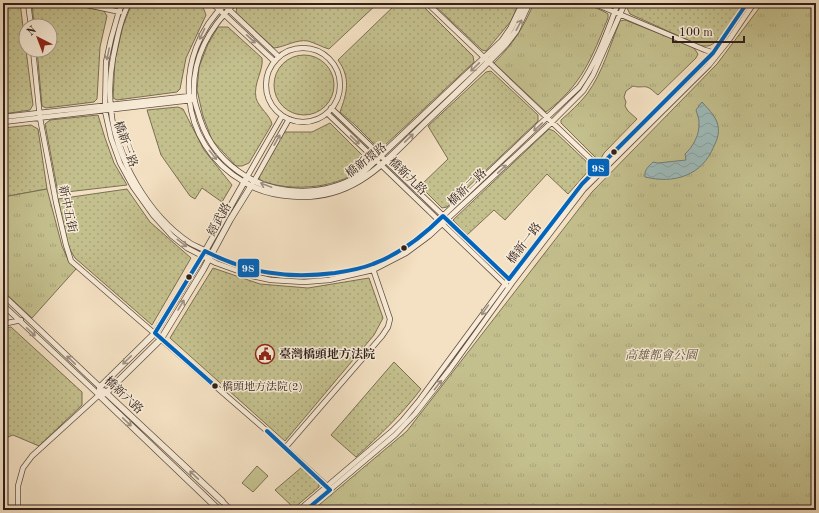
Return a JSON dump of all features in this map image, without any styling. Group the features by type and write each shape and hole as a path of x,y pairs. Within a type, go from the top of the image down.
{"street":[{"path":"28,3 30,18"},
{"path":"79,3 122,12"},
{"name":"橋新三路","path":"122,12 123,3"},
{"name":"橋新三路","path":"129,3 122,12 111,39 106,62 108,108 116,136 125,161 139,188 157,212 174,231 204,253"},
{"path":"212,3 274,61"},
{"name":"橋新環路","path":"235,3 224,14 207,37 198,57 195,68 194,97 206,136 213,146 246,180"},
{"path":"426,3 601,169"},
{"name":"橋新環路","path":"487,60 511,28 524,3"},
{"name":"橋新環路","path":"224,4 208,22 202,32 190,64 189,98 197,129 212,154 231,173 270,193 300,197 328,195 364,179 381,160 506,44 516,31 529,3"},
{"path":"593,3 716,53"},
{"name":"橋新二路","path":"441,222 443,216 577,90 588,75 599,52 618,3"},
{"name":"橋新二路","path":"204,253 252,276 291,281 304,282 329,280 372,267 408,245 441,222 447,220 552,122 582,91 594,75 625,3"},
{"name":"橋新一路","path":"716,53 747,3"},
{"name":"橋新一路","path":"299,510 395,435 407,423 450,369 510,281 580,187 601,169 716,53 738,27 754,3"},
{"path":"224,4 228,10 279,57"},
{"path":"298,48 313,49 327,56 336,68 340,84 337,97 327,113 305,122 282,116 270,103 266,86 270,68 274,61 279,57 288,51 298,48"},
{"name":"新中五街","path":"34,58 40,116 56,202 71,261 161,339"},
{"path":"3,122 194,97"},
{"name":"橋新九路","path":"331,108 441,222 507,286"},
{"name":"橋新九路","path":"327,113 443,216 510,281"},
{"path":"3,117 40,116"},
{"name":"經武路","path":"100,387 155,333 204,253 282,116"},
{"name":"經武路","path":"106,393 161,339 289,119"},
{"path":"285,448 382,336 388,327 390,318 372,267"},
{"name":"橋新六路","path":"3,295 231,510"},
{"name":"橋新六路","path":"3,305 218,508"},
{"path":"3,324 20,321 25,316"},
{"path":"161,339 329,488"},
{"path":"98,395 100,387"},
{"path":"18,510 18,486 23,468 32,456 98,395 106,393"},
{"name":"橋新一路","path":"306,510 329,488"}],"green space":[{"path":"3,3 20,3 22,18 18,18 18,58 27,58 33,105 30,110 3,114"},
{"path":"32,3 61,3 104,11 107,16 100,47 97,99 94,102 46,108 42,106 38,58 58,58 58,18 33,18"},
{"path":"132,3 200,3 203,7 206,15 186,58 180,89 177,92 117,100 113,98 115,60 123,26"},
{"path":"239,3 378,3 329,49 308,41 295,42 274,48 236,13 237,5"},
{"path":"397,3 420,3 473,56 474,62 382,148 378,148 340,112 346,92 346,79 345,73 338,60"},
{"path":"432,3 519,3 511,21 486,51 482,50"},
{"path":"534,3 584,3 608,14 608,18 597,45 584,70 569,91 546,112 494,63 517,35"},
{"path":"629,3 744,3 728,28 718,40 708,46 701,46 630,14 627,8"},
{"name":"高雄都會公園","path":"763,3 816,3 816,510 313,510 407,431 592,192 717,64"},
{"path":"625,20 686,44 694,48 698,54 696,58 658,95 647,87 633,86 626,91 624,97 626,102 625,106 637,119 604,153 600,160 598,160 561,123 561,120 581,101 593,86 602,68 620,21"},
{"path":"218,27 228,27 262,58 255,92 259,105 272,124 249,163 242,166 236,166 212,140 203,116 197,90 199,67 208,44"},
{"path":"304,55 321,60 329,68 334,85 329,102 321,110 304,115 287,110 279,102 274,85 279,68 287,60"},
{"path":"491,71 538,115 538,121 447,207 442,208 420,186 448,159 428,126 486,72"},
{"path":"178,107 183,109 204,150 232,185 222,202 202,188 195,199 190,196 161,155 147,110"},
{"path":"98,115 114,163 127,185 58,193 45,124 50,120"},
{"path":"330,123 364,157 366,164 344,179 316,186 286,186 260,180 259,173 284,132 312,132"},
{"path":"31,125 38,129 47,189 3,197 3,128"},
{"path":"549,129 554,131 589,164 590,169 568,194 547,174 505,220 494,210 467,235 453,220"},
{"path":"47,189 62,246 69,262 76,269 32,318 3,291 3,197"},
{"path":"127,189 150,222 191,258 152,325 75,258 68,246 58,199"},
{"path":"213,268 260,284 308,288 369,278 383,318 374,335 285,441 170,338"},
{"path":"11,327 82,392 82,405 39,446 13,435 3,439 3,328"},
{"path":"394,362 421,389 374,441 356,457 331,435"},
{"path":"257,466 268,476 253,492 242,483"},
{"path":"302,467 319,483 319,487 294,508 275,490"}],"water":[{"path":"702,102 714,116 718,128 717,140 709,156 695,171 686,175 666,179 645,177 646,170 653,162 658,163 686,160 685,154 691,148 697,136 699,120 696,110"}],"transit line":[{"name":"98","path":"215,386 155,333 205,251 237,265 268,272 317,275 350,271 383,260 402,250 427,231 443,216 509,279 582,184 713,53 747,3"},
{"name":"98","path":"267,431 330,490 306,510"}],"place":[{"name":"臺灣橋頭地方法院","path":"265,354"},
{"name":"橋頭地方法院(2)","path":"215,386"}]}
